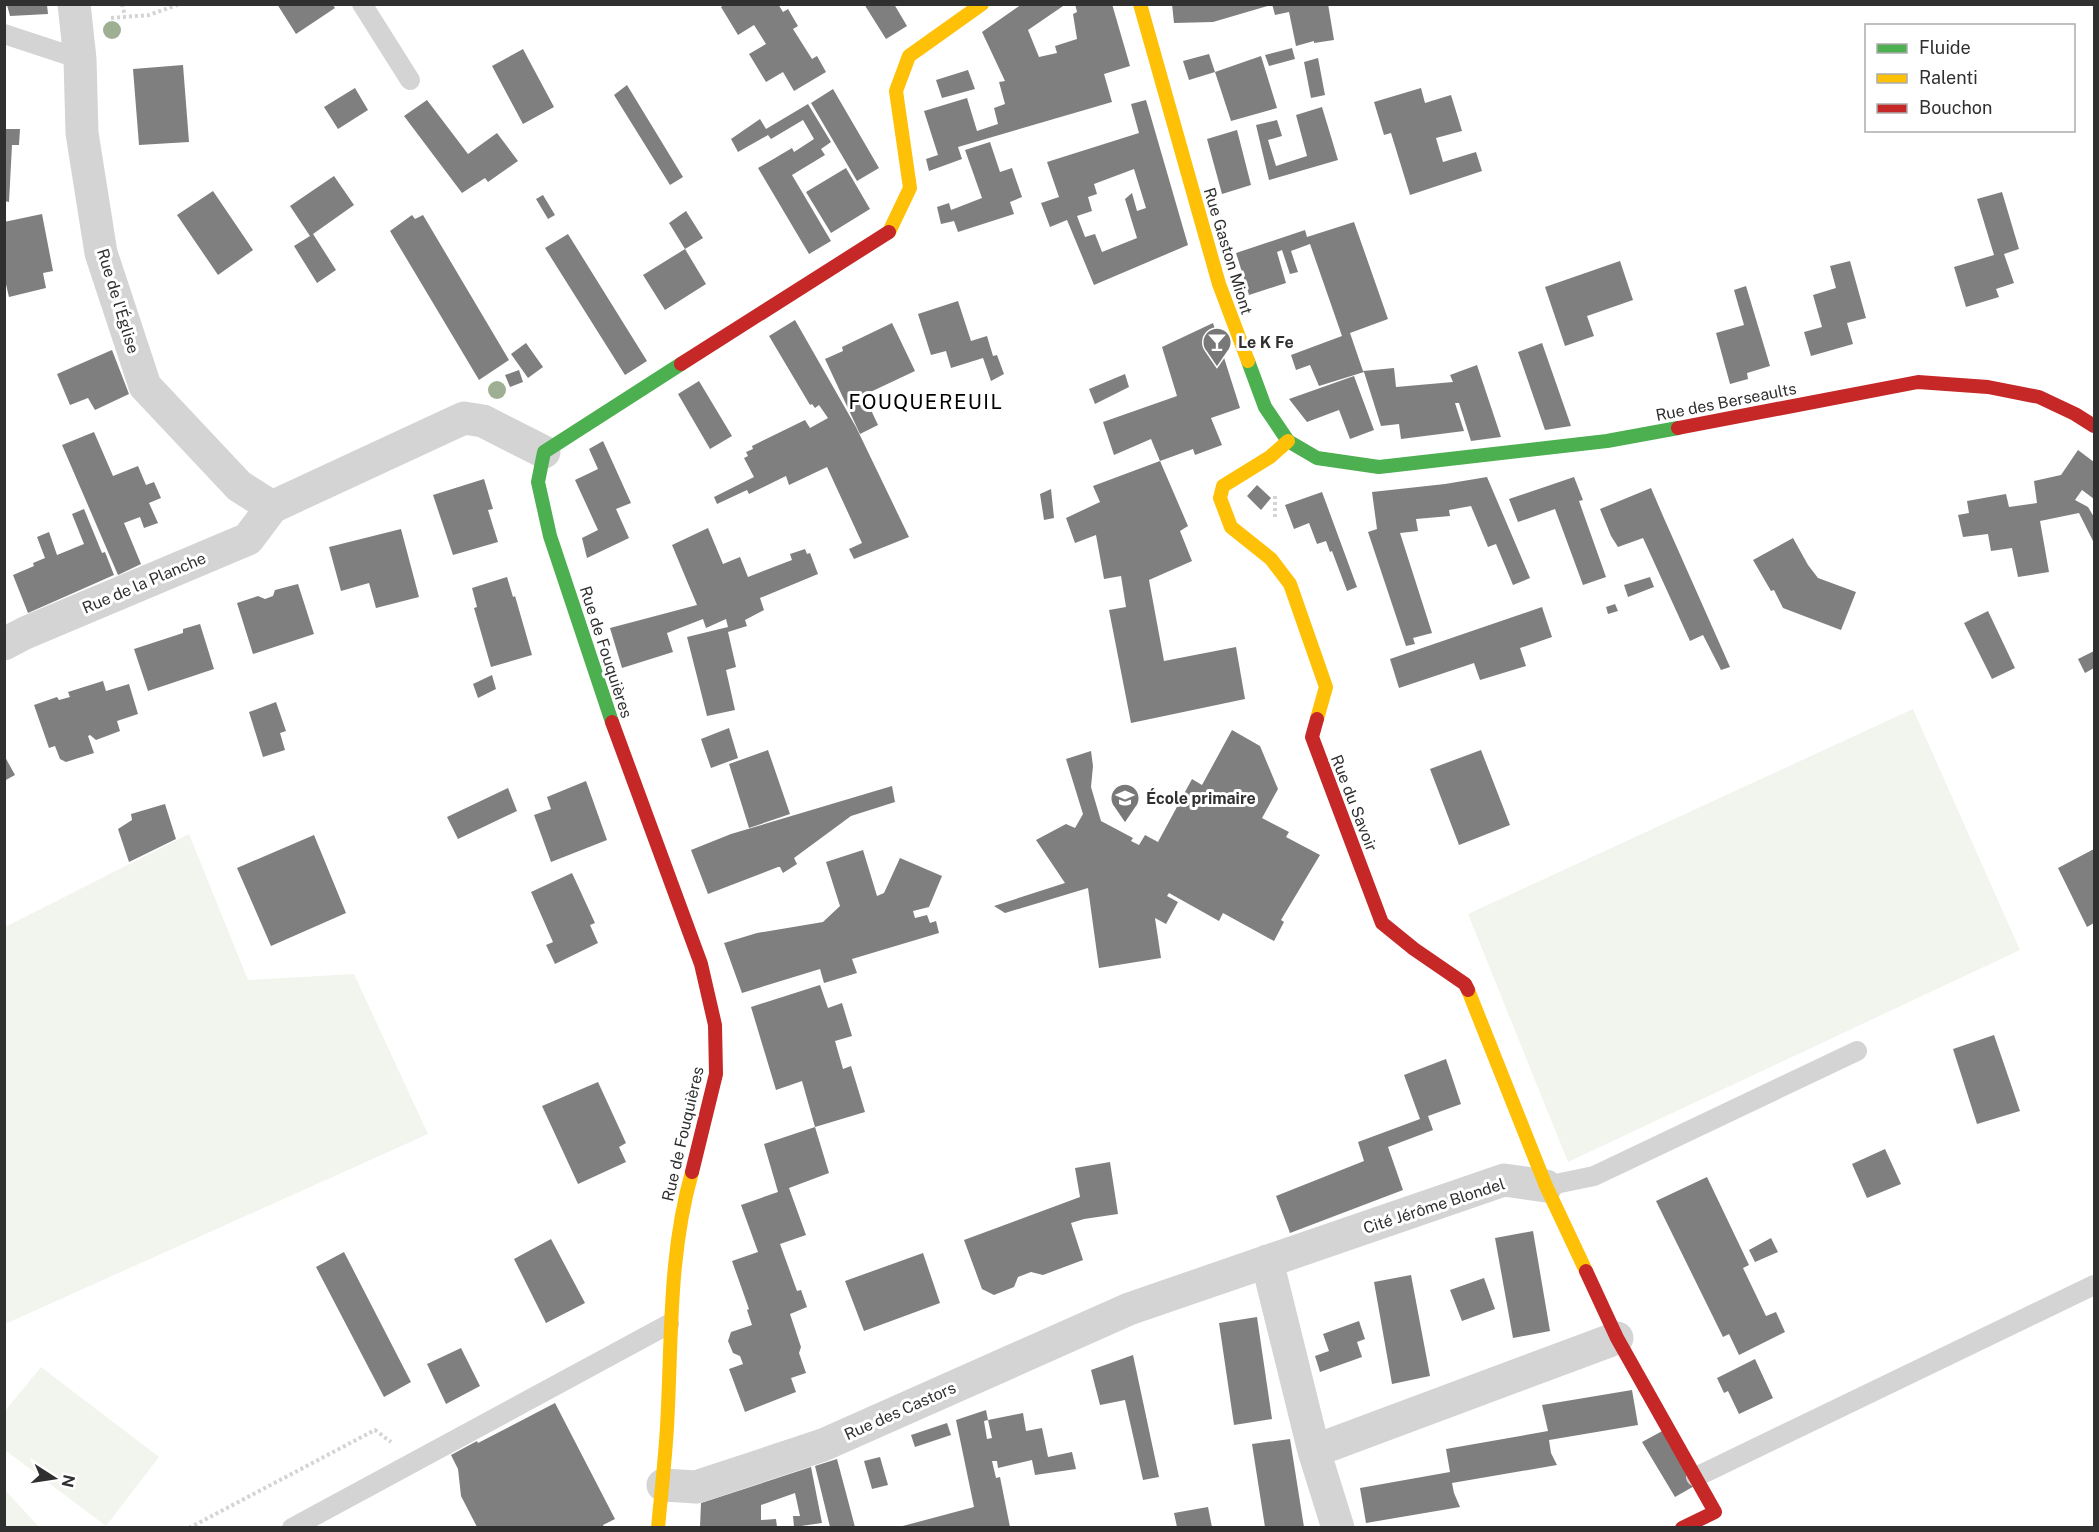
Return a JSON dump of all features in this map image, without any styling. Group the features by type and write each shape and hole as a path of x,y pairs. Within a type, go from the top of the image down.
{"street":[{"path":"272,507 464,418 483,421 544,452 891,230 910,188 896,92 909,56 982,4"},
{"name":"Rue Gaston Miont","path":"1140,4 1219,284 1265,407 1288,441 1317,458 1379,467"},
{"name":"Rue de l'Église","path":"75,14 80,59 82,133 101,253 145,386 239,486 272,507"},
{"name":"Rue des Berseaults","path":"1379,467 1607,441 1918,382 1988,387 2039,397 2094,426"},
{"name":"Rue du Savoir","path":"1288,441 1249,472 1223,486 1220,498 1224,513 1231,527 1271,560 1290,584 1326,687 1312,736 1382,922 1414,949 1465,984 1546,1185"},
{"name":"Rue de Fouquières","path":"544,452 538,482 550,536 621,748 701,963 715,1025 717,1074 684,1200 673,1269 663,1485 658,1527"},
{"name":"Rue de la Planche","path":"4,644 25,633 248,539 272,507"},
{"name":"Cité Jérôme Blondel","path":"1129,1310 1504,1180 1546,1185"},
{"path":"1546,1185 1617,1338 1715,1512 1682,1527"},
{"path":"1266,1261 1314,1452 1338,1527"},
{"name":"Rue des Castors","path":"663,1485 696,1487 823,1445 1129,1310"},
{"path":"1314,1452 1617,1338"}],"lane":[{"path":"362,4 410,80"},
{"path":"4,34 80,59"},
{"path":"1546,1185 1594,1176 1857,1051"},
{"path":"1696,1477 2094,1285"},
{"path":"291,1527 669,1324"}],"path":[{"path":"122,4 125,16"},
{"path":"75,14 149,15 180,4"},
{"path":"1259,463 1274,477 1276,503 1271,560"},
{"path":"189,1527 375,1430 415,1461"}],"shaded area":[{"path":"1913,709 2020,950 1568,1162 1468,914"},
{"path":"189,834 248,980 354,974 428,1134 5,1324 5,927"},
{"path":"41,1367 159,1457 106,1526 5,1450 5,1411"},
{"path":"5,1490 39,1527 5,1527"}],"building":[{"path":"277,4 332,4 335,8 296,34"},
{"path":"725,4 778,4 783,12 788,9 798,26 793,29 812,59 817,56 826,72 794,91 783,72 766,82 749,54 766,44 754,25 738,35 721,7"},
{"path":"864,4 894,4 907,26 886,39"},
{"path":"1022,4 1066,4 1028,30 1039,57 1057,53 1055,46 1077,39 1073,14 1077,12 1075,4 1112,4 1130,66 1104,74 1112,102 958,147 962,159 929,171 926,159 938,155 924,111 967,98 977,131 998,124 994,108 1005,104 999,82 1005,81 982,32"},
{"path":"1172,4 1271,5 1213,22 1174,23"},
{"path":"1272,4 1328,4 1334,40 1314,43 1314,41 1296,46 1289,12 1275,15"},
{"path":"7,5 47,5 48,14 10,16"},
{"path":"1292,48 1295,59 1269,66 1265,55"},
{"path":"523,49 554,107 523,124 492,66"},
{"path":"1209,54 1215,72 1189,80 1183,61"},
{"path":"1261,56 1277,108 1231,121 1215,72"},
{"path":"1318,58 1325,95 1311,98 1304,62"},
{"path":"183,65 189,142 139,145 133,69"},
{"path":"968,70 975,89 942,98 936,80"},
{"path":"627,85 683,177 670,185 614,95"},
{"path":"355,88 368,110 338,129 324,107"},
{"path":"1421,88 1425,103 1451,95 1462,131 1436,138 1443,162 1476,152 1482,171 1410,195 1391,133 1384,135 1374,102"},
{"path":"833,89 879,168 857,181 811,103"},
{"path":"427,100 468,154 497,133 518,161 488,182 485,178 462,193 404,116"},
{"path":"1146,100 1188,245 1094,285 1067,220 1050,227 1041,203 1059,197 1047,162 1139,133 1131,104","holes":["1134,169 1146,208 1137,211 1132,193 1125,199 1137,238 1102,252 1095,234 1085,237 1077,216 1092,211 1088,197 1097,194 1094,184"]},
{"path":"808,104 831,142 821,149 825,155 792,175 831,241 809,254 758,168 792,148 794,152 814,139 803,120 771,139 768,135 738,152 731,139 760,119 766,129"},
{"path":"1322,107 1338,160 1269,180 1256,125 1277,120 1282,136 1268,140 1276,166 1307,156 1296,115"},
{"path":"4,129 20,129 19,145 12,145 9,202 4,201"},
{"path":"1237,130 1251,185 1222,194 1207,139"},
{"path":"990,142 1000,172 1012,168 1022,197 1010,202 1014,214 958,232 954,221 941,224 937,207 949,203 951,210 982,198 965,150"},
{"path":"846,168 870,209 831,233 806,192"},
{"path":"334,176 354,205 313,234 336,270 317,283 294,246 310,236 290,206"},
{"path":"213,191 253,250 218,275 177,215"},
{"path":"2002,192 2019,249 2004,254 2014,283 1996,289 1999,297 1966,307 1954,267 1994,255 1977,199"},
{"path":"543,195 555,215 548,219 536,199"},
{"path":"686,211 703,238 685,249 669,223"},
{"path":"42,214 53,271 43,273 46,288 9,297 4,276 4,222"},
{"path":"412,215 415,219 423,215 509,360 479,380 390,231"},
{"path":"1354,222 1388,319 1350,333 1363,371 1394,368 1396,387 1453,382 1450,375 1477,365 1501,437 1471,441 1459,403 1455,403 1464,431 1401,439 1399,424 1381,426 1364,372 1319,386 1310,365 1296,370 1291,355 1342,336 1310,244 1291,251 1298,272 1290,274 1282,250 1277,252 1286,283 1249,295 1236,253 1305,230 1307,237"},
{"path":"568,234 647,361 625,375 545,248"},
{"path":"685,249 706,284 665,310 643,275"},
{"path":"1620,261 1633,300 1587,316 1594,336 1565,346 1545,287"},
{"path":"1850,261 1866,318 1847,323 1853,344 1811,356 1804,332 1822,327 1813,295 1836,288 1830,266"},
{"path":"1746,286 1770,366 1747,373 1748,379 1730,384 1716,333 1744,325 1734,290"},
{"path":"958,301 971,341 987,336 993,356 997,355 1004,374 991,381 983,358 951,368 946,351 931,355 918,314"},
{"path":"795,320 856,427 909,537 854,559 849,549 862,543 827,467 789,485 786,476 749,494 747,490 717,504 714,497 754,477 744,458 748,456 746,452 753,449 752,446 805,420 810,428 828,418 819,405 815,408 812,404 810,405 769,336"},
{"path":"892,323 915,371 864,395 878,425 860,434 825,359 843,351 842,347"},
{"path":"1213,323 1240,408 1211,418 1222,445 1195,455 1193,449 1160,461 1151,439 1114,455 1103,422 1177,396 1162,347"},
{"path":"526,343 543,367 528,378 511,354"},
{"path":"1542,343 1571,426 1545,430 1518,352"},
{"path":"112,350 129,394 95,410 88,398 70,405 57,374"},
{"path":"519,370 523,382 510,387 505,375"},
{"path":"1125,374 1129,387 1095,404 1089,389"},
{"path":"1354,376 1374,430 1350,439 1339,410 1307,422 1289,399"},
{"path":"699,381 732,436 710,449 678,394"},
{"path":"94,432 113,476 138,466 146,485 154,482 161,498 149,503 158,523 144,528 140,517 124,523 141,564 118,575 62,445"},
{"path":"603,441 631,503 616,509 629,538 587,558 582,538 598,530 575,480 598,469 589,449"},
{"path":"2078,450 2094,462 2094,499 2082,490 2075,500 2088,507 2094,517 2094,543 2079,513 2040,521 2049,572 2018,577 2012,548 1991,551 1988,534 1963,537 1958,515 1969,513 1967,501 2006,494 2009,507 2037,503 2034,481 2061,475"},
{"path":"1160,461 1188,526 1180,531 1192,561 1149,580 1164,661 1236,647 1245,699 1131,723 1109,610 1126,607 1121,576 1104,579 1096,535 1075,543 1066,518 1100,502 1093,486"},
{"path":"1487,477 1530,578 1513,585 1496,544 1488,547 1471,506 1449,510 1450,516 1416,519 1418,531 1400,533 1432,633 1413,638 1415,644 1406,646 1368,532 1377,529 1372,492"},
{"path":"1574,477 1583,500 1579,501 1606,577 1583,585 1555,509 1518,522 1509,499"},
{"path":"484,479 493,509 488,510 498,542 453,555 433,495"},
{"path":"1257,485 1271,498 1261,510 1247,496"},
{"path":"1651,488 1730,667 1721,670 1703,635 1690,641 1643,538 1618,547 1611,536 1600,509"},
{"path":"1051,489 1054,518 1044,520 1040,494"},
{"path":"1322,492 1357,587 1347,591 1326,541 1317,544 1309,523 1294,529 1285,505"},
{"path":"84,509 102,553 105,552 114,575 28,613 13,575 34,566 33,563 45,558 37,537 49,532 57,555 84,544 72,514"},
{"path":"708,528 723,564 740,557 748,577 792,560 790,554 805,549 807,554 810,553 818,574 760,598 764,610 745,620 747,626 728,632 736,667 726,670 735,710 707,716 687,637 728,627 726,619 706,628 703,619 667,633 673,652 622,668 610,628 697,605 672,545"},
{"path":"401,529 419,597 376,608 369,583 341,591 329,547"},
{"path":"1793,538 1818,578 1856,592 1841,630 1783,608 1774,590 1771,591 1753,560"},
{"path":"507,577 513,597 515,596 532,655 491,667 474,608 477,607 472,588"},
{"path":"1650,577 1654,587 1628,597 1624,585"},
{"path":"298,584 314,634 253,654 237,603 258,596 265,599 273,596 275,590"},
{"path":"1615,604 1618,611 1608,614 1606,607"},
{"path":"1542,607 1552,637 1520,648 1526,666 1480,680 1474,663 1399,688 1390,659"},
{"path":"1988,611 2015,668 1992,679 1964,623"},
{"path":"200,624 214,669 148,691 134,649 183,633 183,629"},
{"path":"2094,651 2094,668 2085,673 2078,659"},
{"path":"492,675 496,689 478,698 473,684"},
{"path":"103,681 106,691 129,684 138,714 117,721 120,731 96,740 88,736 94,753 66,762 60,759 55,746 49,748 34,705 57,697 59,700 70,697 68,692"},
{"path":"276,702 286,731 280,733 285,750 263,757 249,712"},
{"path":"729,728 738,758 711,768 701,739"},
{"path":"1232,730 1260,746 1278,789 1262,818 1289,832 1286,837 1320,855 1281,920 1284,922 1274,941 1223,913 1219,921 1169,893 1167,896 1178,902 1166,924 1155,918 1161,958 1099,968 1088,888 1005,913 994,906 1065,883 1036,840 1066,824 1075,828 1083,814 1066,759 1091,751 1093,766 1091,787 1101,821 1133,838 1131,841 1139,845 1145,835 1158,842 1192,779 1202,785"},
{"path":"768,750 790,814 749,828 729,764"},
{"path":"1481,750 1510,825 1459,845 1430,769"},
{"path":"4,755 15,775 4,781"},
{"path":"586,781 607,840 551,862 534,815 551,809 547,797"},
{"path":"892,786 895,802 851,816 794,858 797,864 783,873 778,867 708,894 691,850 731,834"},
{"path":"508,788 517,811 458,839 447,817"},
{"path":"165,804 176,839 129,862 118,829 132,820 131,814"},
{"path":"314,835 346,913 271,946 237,868"},
{"path":"2094,849 2094,923 2087,927 2058,868"},
{"path":"863,850 877,896 884,893 900,858 942,876 929,907 913,911 915,918 927,915 930,923 936,921 939,933 852,959 857,973 824,983 820,969 742,993 724,943 757,933 823,922 840,906 826,862"},
{"path":"572,873 595,923 590,925 598,943 555,964 546,945 553,942 531,892"},
{"path":"820,985 828,1008 842,1003 852,1036 835,1041 843,1069 851,1066 865,1112 815,1127 802,1081 776,1090 751,1007"},
{"path":"1994,1035 2020,1111 1977,1124 1953,1049"},
{"path":"1446,1059 1461,1104 1428,1116 1433,1130 1388,1147 1403,1190 1290,1233 1276,1196 1364,1161 1358,1142 1420,1119 1404,1075"},
{"path":"598,1082 626,1143 619,1147 626,1162 578,1184 542,1106"},
{"path":"815,1127 829,1173 789,1188 806,1235 780,1244 797,1291 801,1290 807,1307 790,1314 801,1347 799,1353 806,1373 791,1378 796,1392 745,1412 729,1369 743,1364 740,1356 733,1353 728,1341 731,1332 752,1325 747,1310 749,1309 732,1261 758,1252 741,1205 778,1192 764,1144"},
{"path":"1885,1149 1901,1184 1867,1198 1852,1164"},
{"path":"1110,1162 1118,1214 1071,1223 1083,1260 1043,1275 1031,1272 1018,1277 1014,1287 994,1295 982,1289 964,1240 1080,1197 1075,1168"},
{"path":"1707,1177 1749,1265 1743,1268 1766,1316 1776,1312 1785,1332 1739,1355 1729,1334 1723,1337 1656,1201"},
{"path":"1533,1231 1550,1331 1513,1338 1495,1238"},
{"path":"1771,1238 1778,1252 1755,1262 1749,1250"},
{"path":"551,1239 585,1303 546,1323 514,1259"},
{"path":"344,1252 411,1382 384,1397 316,1267"},
{"path":"923,1253 940,1303 864,1331 845,1281"},
{"path":"1411,1275 1430,1376 1392,1384 1374,1282"},
{"path":"1484,1278 1495,1309 1462,1321 1450,1290"},
{"path":"1257,1317 1272,1419 1234,1425 1219,1323"},
{"path":"1359,1321 1365,1339 1357,1342 1362,1357 1320,1372 1315,1356 1329,1351 1323,1334"},
{"path":"461,1348 480,1386 446,1404 427,1364"},
{"path":"1133,1355 1159,1477 1143,1480 1125,1400 1100,1405 1091,1370"},
{"path":"1755,1359 1773,1398 1739,1414 1728,1391 1724,1393 1717,1378"},
{"path":"1632,1390 1638,1425 1549,1440 1551,1453 1557,1465 1452,1483 1460,1507 1366,1523 1360,1488 1450,1472 1446,1449 1548,1431 1542,1405"},
{"path":"555,1403 615,1519 603,1525 604,1527 477,1527 461,1496 458,1469 451,1455"},
{"path":"986,1410 988,1420 1023,1413 1026,1431 1042,1428 1048,1457 1072,1452 1076,1469 1035,1475 1032,1460 998,1468 997,1461 992,1461 996,1478 1000,1477 1010,1527 899,1527 974,1507 956,1420","holes":["988,1420 992,1438 987,1439 984,1421"]},
{"path":"947,1423 951,1435 915,1447 911,1435"},
{"path":"1666,1429 1696,1485 1675,1497 1642,1442"},
{"path":"1290,1439 1304,1527 1265,1527 1252,1444"},
{"path":"880,1457 888,1485 872,1489 864,1461"},
{"path":"837,1459 855,1527 830,1527 815,1466"},
{"path":"811,1467 822,1523 794,1527 793,1516 800,1516 795,1493 761,1505 761,1520 776,1519 777,1527 700,1527 701,1503"},
{"path":"1208,1507 1212,1527 1177,1527 1174,1513"}],"traffic: fast":[{"path":"1248,361 1265,407 1288,441 1317,458 1379,467 1607,441 1678,428"},
{"path":"612,722 550,536 538,482 544,452 681,364"}],"traffic: slow":[{"path":"889,232 910,188 896,91 909,56 982,4"},
{"path":"1140,4 1219,284 1248,361"},
{"path":"1288,441 1270,457 1223,486 1220,498 1231,527 1271,559 1290,584 1326,687 1317,719"},
{"path":"1468,990 1546,1186 1586,1271"},
{"path":"658,1528 667,1427 675,1267 684,1204 692,1172"}],"traffic: jam":[{"path":"681,364 889,232"},
{"path":"1678,428 1918,382 1988,387 2039,397 2094,426"},
{"path":"1317,719 1312,737 1382,923 1414,949 1465,984 1468,990"},
{"path":"612,722 701,964 715,1025 716,1074 692,1172"},
{"path":"1586,1271 1617,1338 1715,1512 1682,1528"}],"place":[{"name":"Le K Fe","path":"1217,368"},
{"name":"École primaire","path":"1125,824"}],"district":[{"name":"FOUQUEREUIL","path":"926,402"}]}
